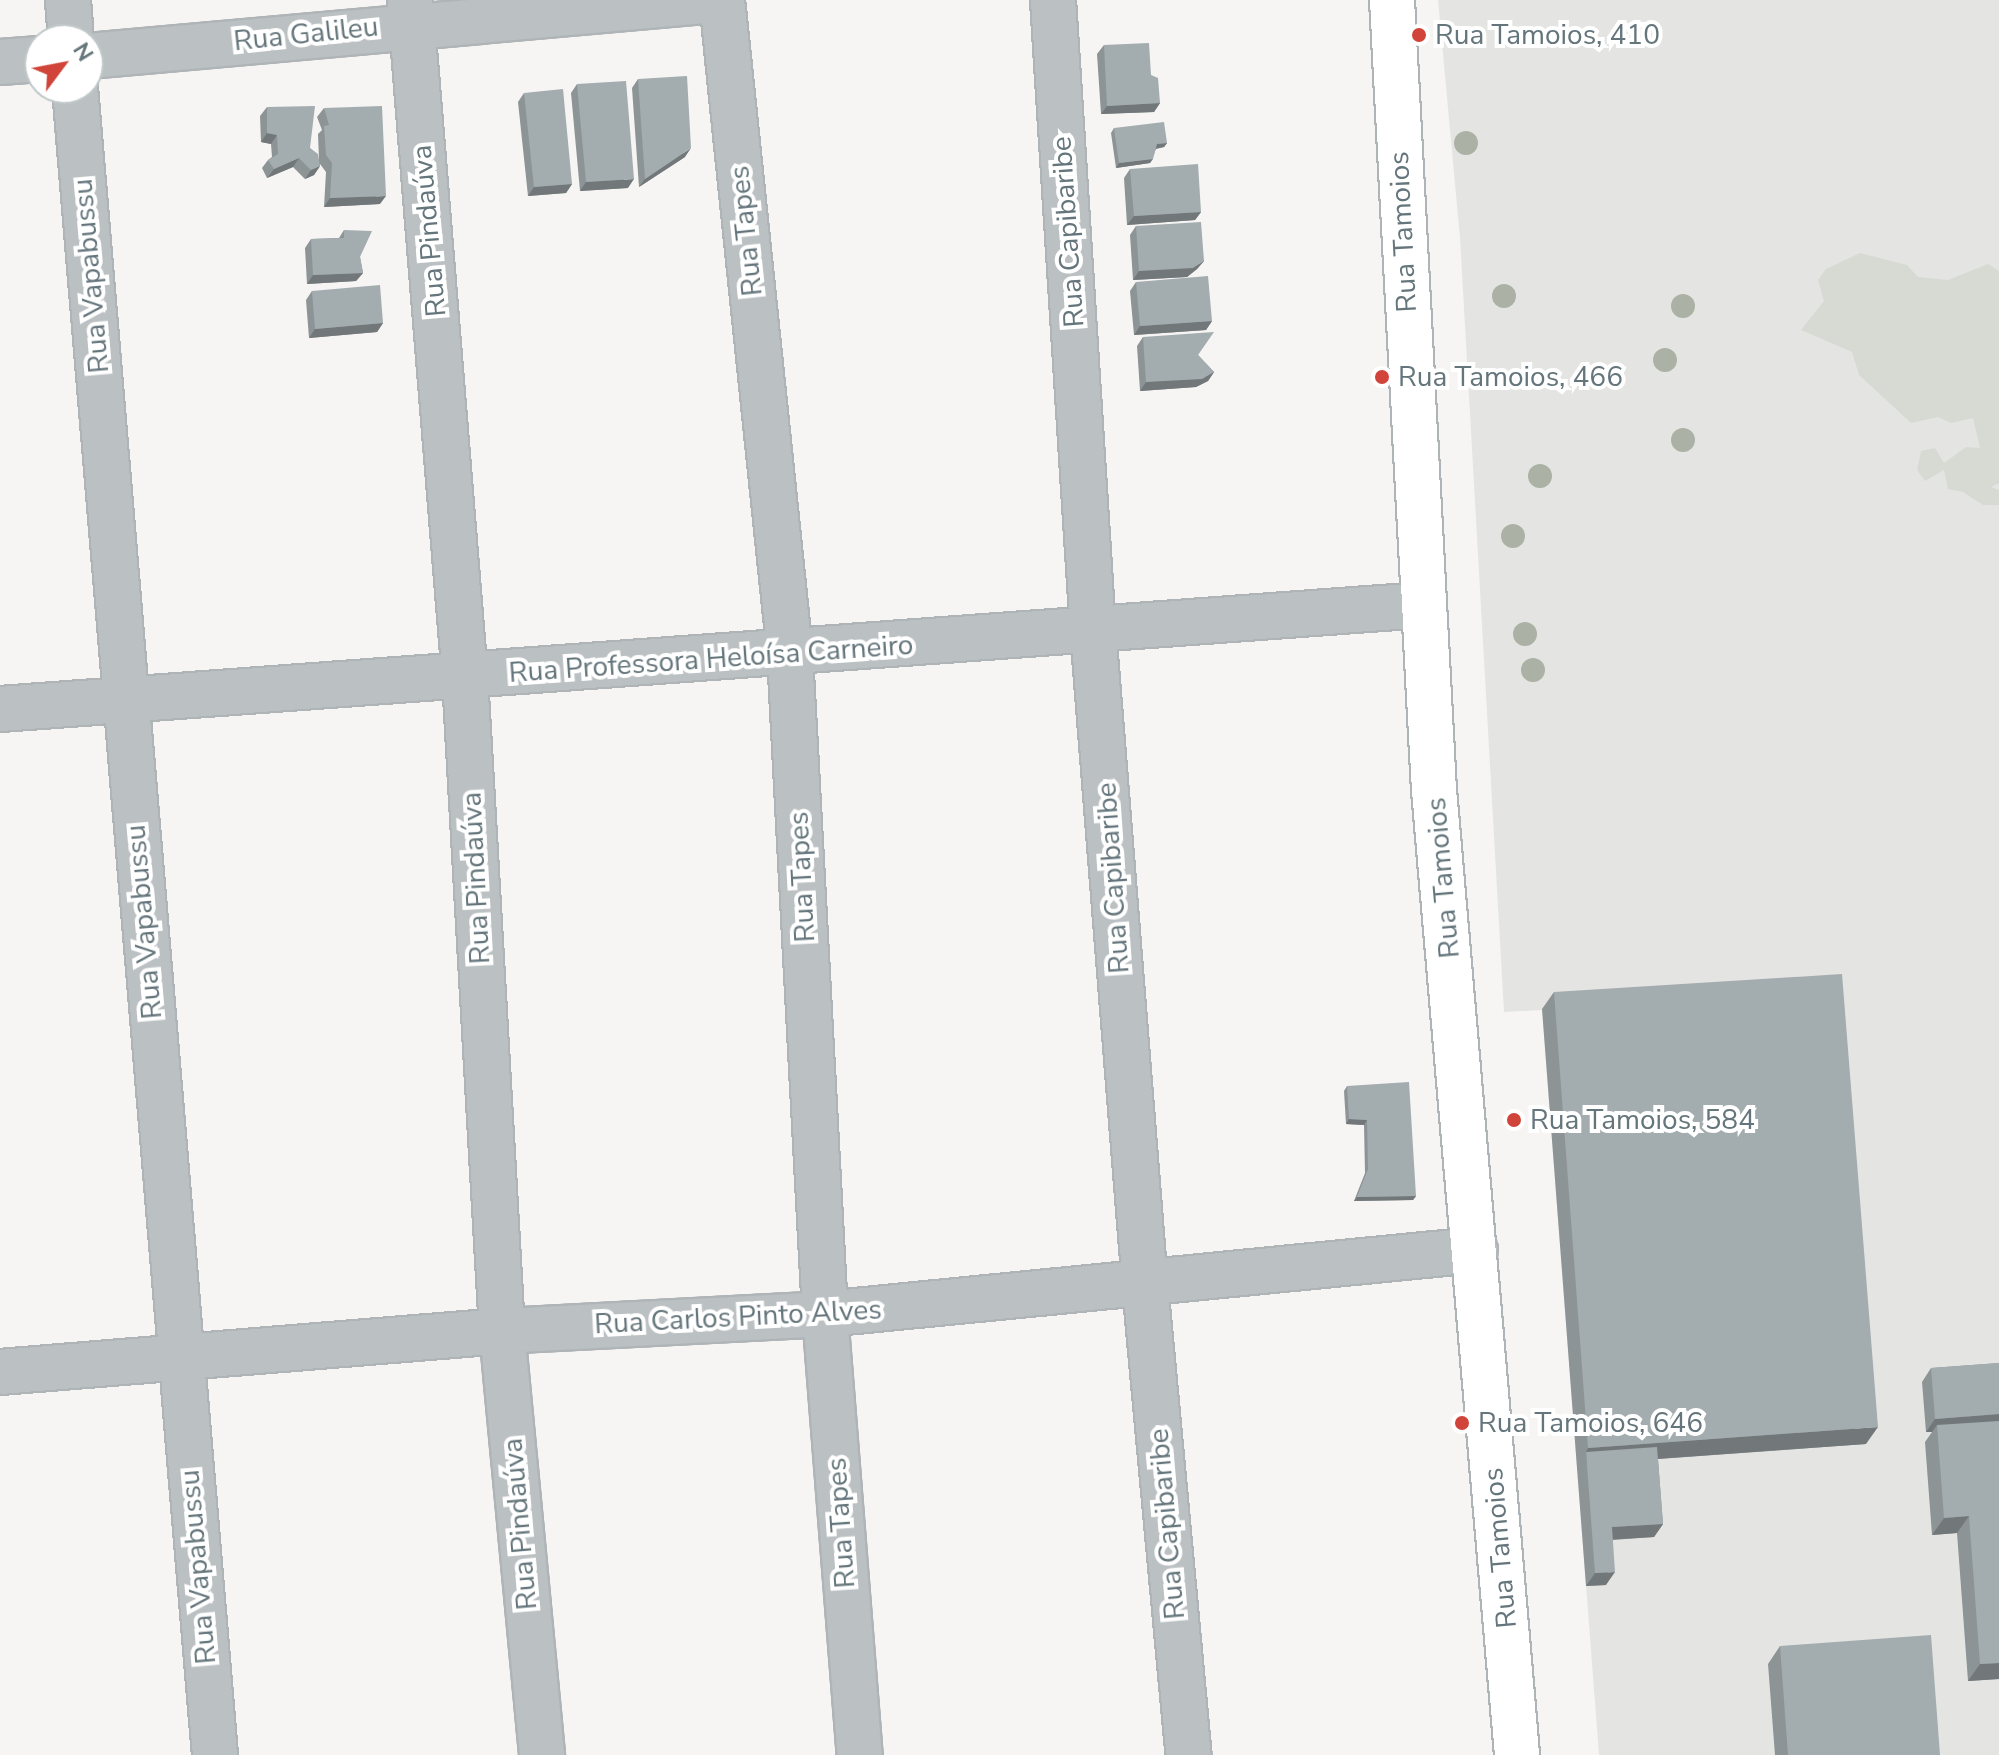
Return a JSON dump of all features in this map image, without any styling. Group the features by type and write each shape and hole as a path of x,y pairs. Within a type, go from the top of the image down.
{"main road":[{"name":"Rua Tamoios","path":"1392,0 1422,605 1517,1755"}],"street":[{"path":"68,0 70,24"},
{"name":"Rua Galileu","path":"104,54 411,12 716,0"},
{"name":"Rua Tapes","path":"722,0 790,654 825,1314 860,1755"},
{"name":"Rua Capibaribe","path":"1053,0 1093,630 1145,1285 1189,1755"},
{"name":"Rua Pindaúva","path":"411,12 465,677 502,1331 542,1755"},
{"path":"0,62 24,60"},
{"name":"Rua Vapabussu","path":"76,104 215,1755"},
{"name":"Rua Professora Heloísa Carneiro","path":"0,709 790,654 1422,605"},
{"name":"Rua Carlos Pinto Alves","path":"0,1372 502,1331 825,1314 1145,1285 1475,1250"}],"shaded area":[{"path":"1438,0 1999,0 1999,1755 1599,1755 1542,1010 1504,1012 1460,238"},
{"path":"1860,253 1907,265 1918,277 1948,280 1988,264 1999,271 1999,483 1991,487 1999,490 1999,505 1983,505 1963,492 1948,489 1944,470 1925,481 1917,470 1921,451 1935,448 1944,463 1966,447 1980,448 1973,418 1951,423 1938,417 1911,423 1859,375 1852,352 1801,330 1824,301 1818,280 1826,269"}],"building":[{"path":"1149,43 1151,75 1158,78 1160,103 1107,106 1104,45"},
{"path":"687,76 691,148 645,179 638,79"},
{"path":"626,81 634,179 586,182 577,84"},
{"path":"563,89 572,184 534,187 524,93"},
{"path":"315,106 310,148 318,154 320,166 311,170 299,158 274,169 268,160 278,154 277,135 267,133 267,107"},
{"path":"382,106 386,196 330,198 332,163 326,155 324,126 329,125 324,108"},
{"path":"1164,122 1167,143 1157,144 1153,159 1119,163 1114,128"},
{"path":"1198,164 1201,212 1134,216 1130,169"},
{"path":"1201,222 1204,261 1193,268 1139,271 1136,226"},
{"path":"344,230 372,231 360,257 363,273 313,275 311,239 344,238"},
{"path":"1208,276 1212,321 1140,326 1136,282"},
{"path":"380,285 383,323 315,329 312,291"},
{"path":"1214,332 1198,355 1214,372 1202,379 1146,382 1143,337"},
{"path":"1842,974 1878,1427 1588,1448 1554,992"},
{"path":"1409,1082 1416,1196 1357,1197 1368,1169 1367,1120 1349,1119 1347,1086"},
{"path":"1999,1363 1999,1414 1935,1419 1931,1368"},
{"path":"1999,1421 1999,1663 1980,1664 1969,1516 1944,1518 1937,1425"},
{"path":"1657,1447 1663,1524 1612,1527 1615,1572 1595,1573 1586,1452"},
{"path":"1931,1635 1940,1755 1788,1755 1780,1646"}],"place":[{"name":"Rua Tamoios, 410","path":"1419,35"},
{"name":"Rua Tamoios, 466","path":"1382,377"},
{"name":"Rua Tamoios, 584","path":"1514,1120"},
{"name":"Rua Tamoios, 646","path":"1462,1423"}]}
